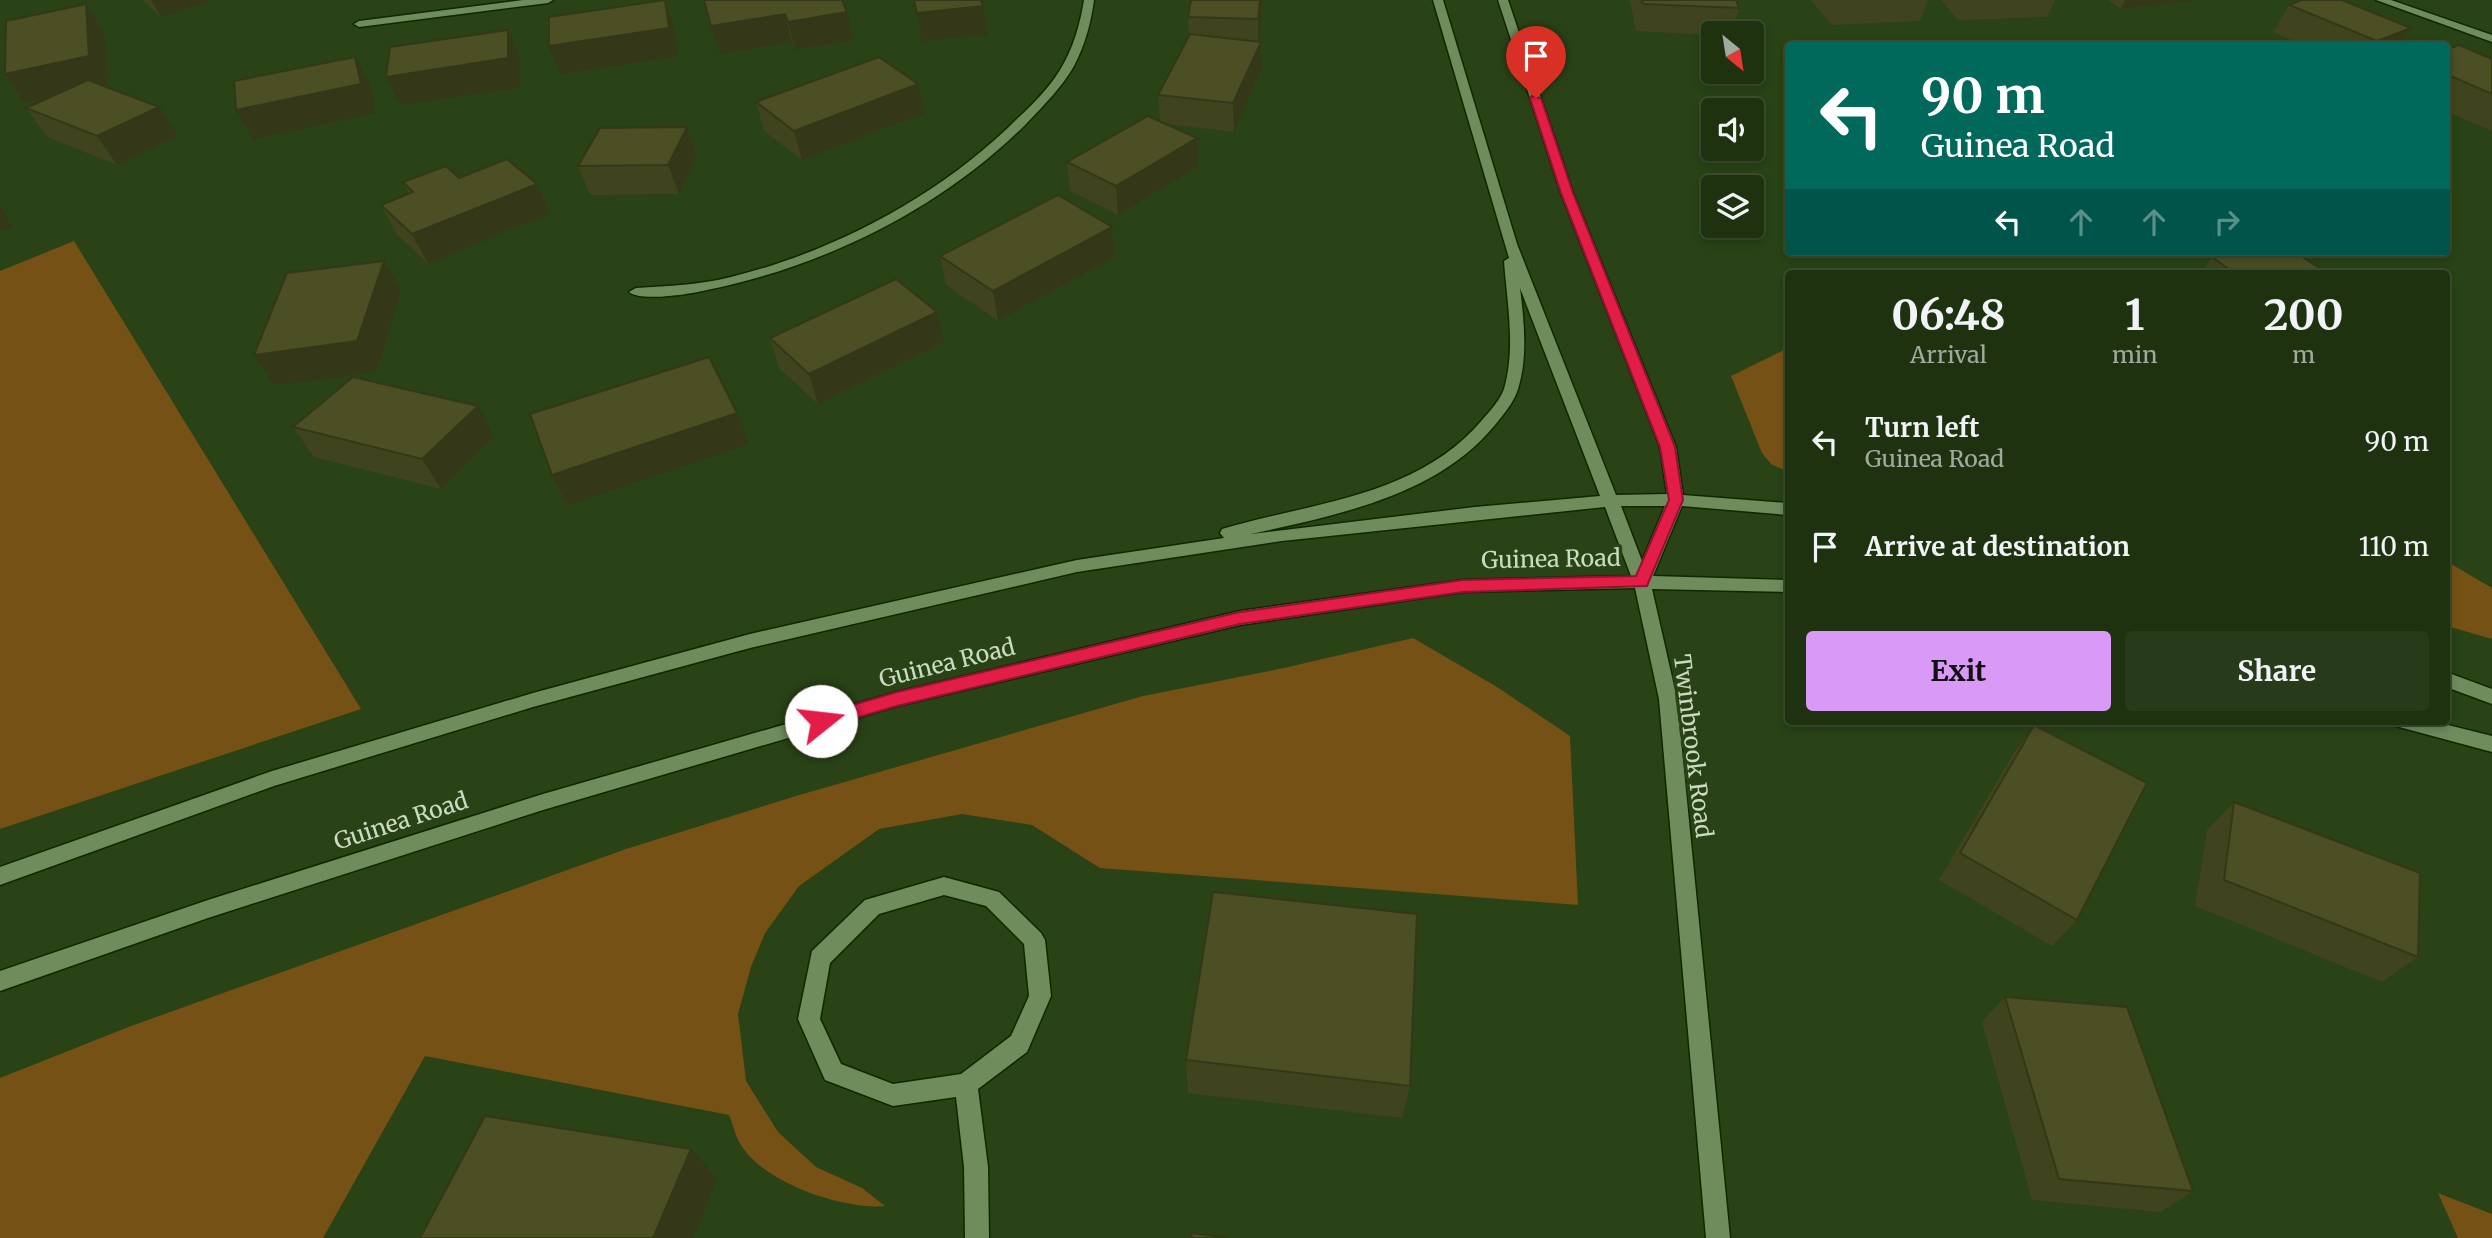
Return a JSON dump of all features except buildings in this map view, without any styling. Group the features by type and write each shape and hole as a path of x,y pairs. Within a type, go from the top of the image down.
{"main road":[{"path":"359,24 548,0"},
{"path":"636,292 688,290 766,271 807,256 914,204 984,158 1013,133 1056,85 1071,61 1086,23 1089,0"},
{"path":"1077,566 1318,513 1393,489 1452,459 1490,424 1511,390 1517,338 1510,244 1438,0"},
{"path":"1503,0 1567,193 1668,447 1676,500 1785,509"},
{"path":"2381,0 2492,39"},
{"name":"Twinbrook Road","path":"1510,244 1642,582 1668,699 1718,1238"},
{"name":"Guinea Road","path":"0,876 272,779 533,700 750,641 1077,566 1282,535 1475,513 1611,501 1676,500 1642,582 1463,586 1240,618 897,699 542,802 208,909 0,981"},
{"path":"1642,582 1785,586"},
{"path":"2450,681 2492,697"},
{"path":"2418,725 2492,744"},
{"path":"944,886 992,898 1034,940 1040,996 1019,1044 966,1084 893,1096 833,1072 809,1019 820,958 872,907 944,886"},
{"path":"966,1084 976,1167 976,1238"}],"shaded area":[{"path":"74,241 361,709 0,829 0,271"},
{"path":"1785,349 1785,471 1771,464 1762,453 1731,376"},
{"path":"2450,563 2492,588 2492,639 2450,627"},
{"path":"1413,638 1497,687 1570,736 1578,905 1100,868 1032,825 962,814 879,829 799,886 765,933 751,967 738,1014 746,1081 778,1132 816,1167 862,1188 885,1206 848,1204 827,1198 786,1182 767,1171 752,1159 739,1141 729,1115 425,1056 323,1238 0,1238 0,1078 131,1026 626,849 796,796 1143,696 1284,668"},
{"path":"2438,1193 2492,1214 2492,1238 2458,1238"}],"route":[{"path":"821,721 897,699 1240,618 1463,586 1642,582 1676,500 1668,447 1567,193 1536,98"}]}
